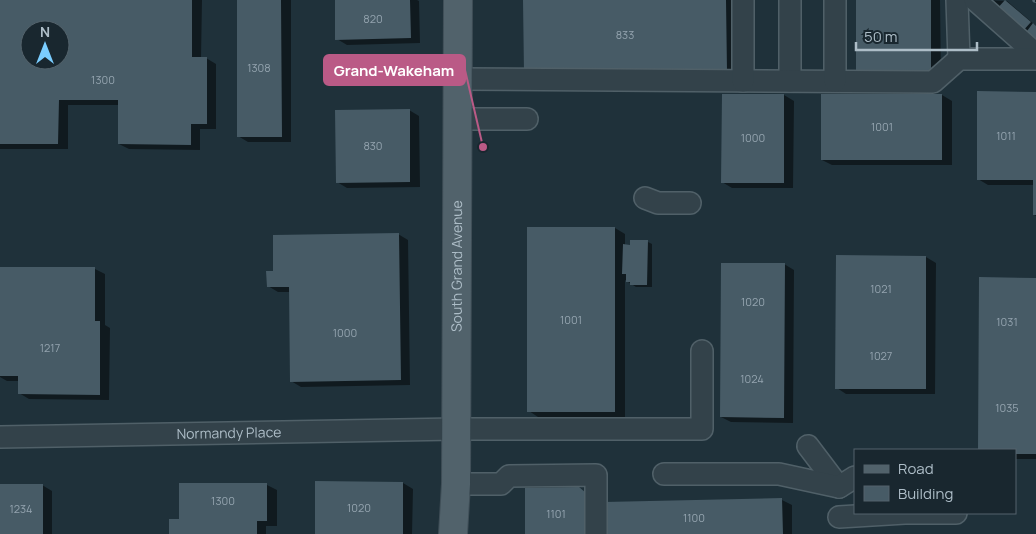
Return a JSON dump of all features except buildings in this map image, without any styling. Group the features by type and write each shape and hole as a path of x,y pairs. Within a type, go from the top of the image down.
{"main road":[{"name":"South Grand Avenue","path":"453,534 456,484 458,0"}],"street":[{"path":"743,0 743,81"},
{"path":"790,0 790,81"},
{"path":"835,0 835,81"},
{"path":"957,0 959,59"},
{"path":"975,0 1036,54"},
{"path":"458,79 934,82 959,59 1036,59"},
{"path":"458,119 527,119"},
{"path":"646,198 658,203 690,203"},
{"name":"Normandy Place","path":"0,437 456,429 702,429 702,351"},
{"path":"808,446 847,482"},
{"path":"664,474 779,474 847,482"},
{"path":"456,484 501,484 509,476 596,475 596,534"},
{"path":"847,482 839,526 900,514"}],"place":[{"name":"Grand-Wakeham","path":"483,147"}]}
